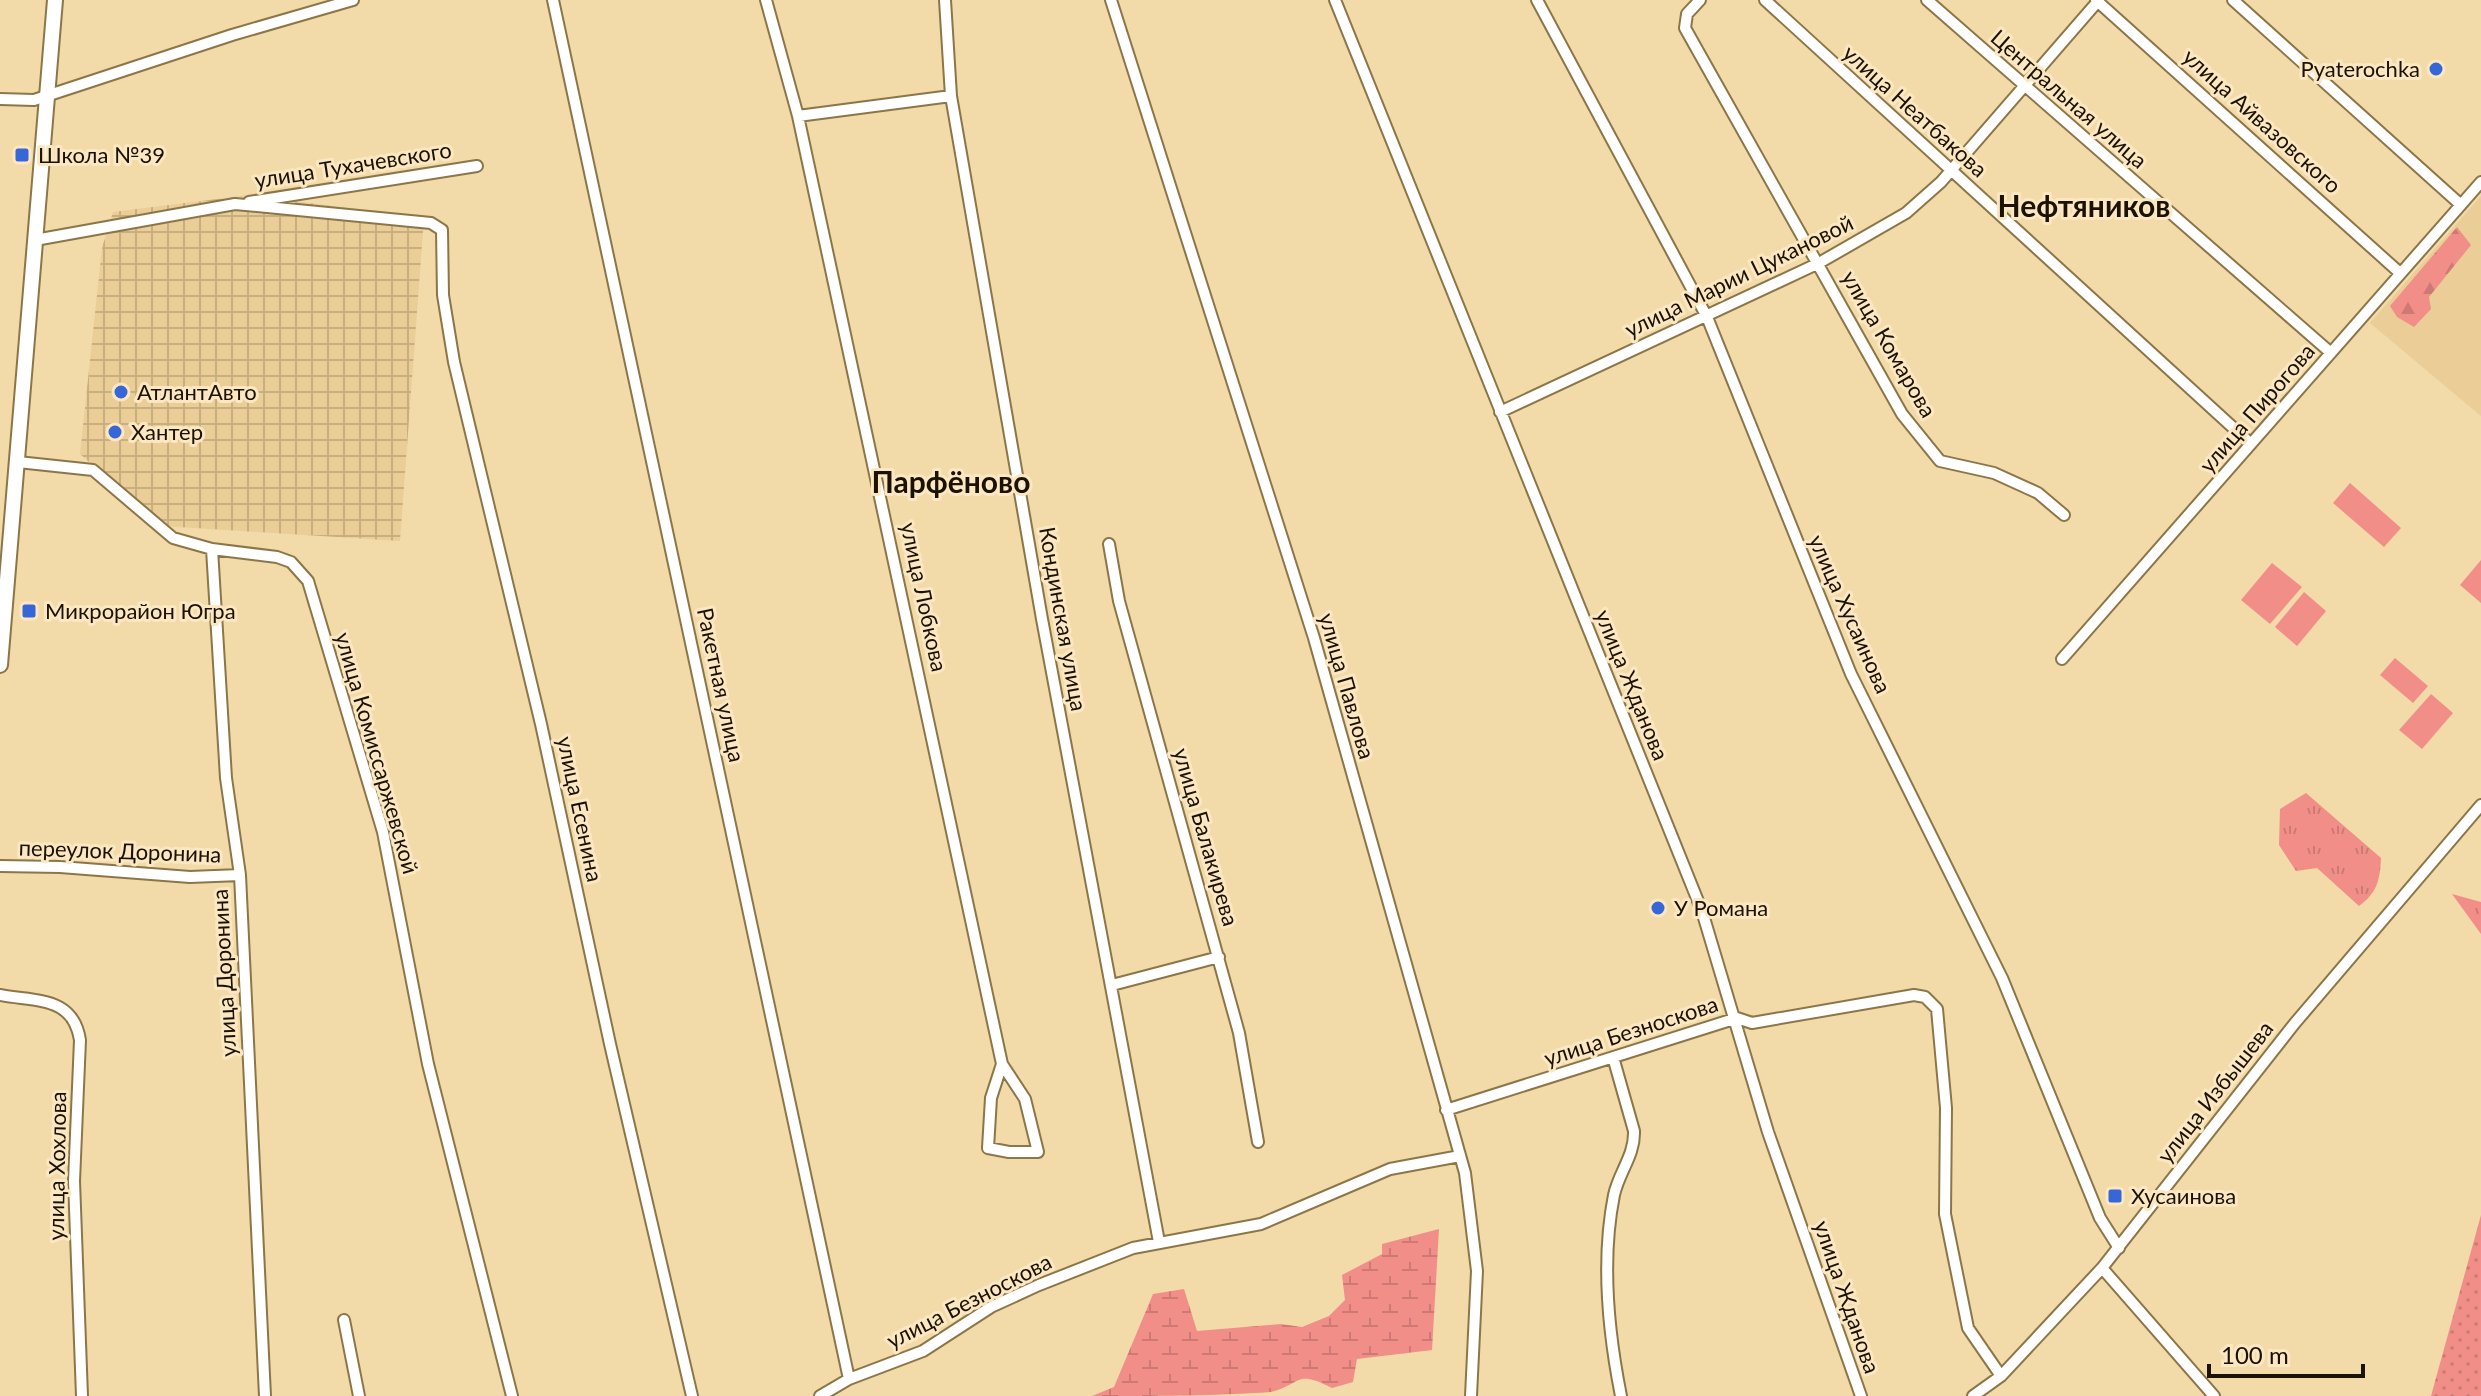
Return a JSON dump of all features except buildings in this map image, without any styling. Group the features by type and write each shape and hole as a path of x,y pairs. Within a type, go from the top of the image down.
{"main road":[{"path":"0,665 55,0"}],"street":[{"path":"0,99 34,100 353,0"},
{"name":"Ракетная улица","path":"553,0 849,1379"},
{"name":"улица Лобкова","path":"766,0 798,116 1002,1064 1025,1099 1038,1152 988,1148 991,1098 1002,1064"},
{"name":"Кондинская улица","path":"945,0 951,96 1039,603 1159,1242"},
{"name":"улица Павлова","path":"1111,0 1314,638 1460,1156 1477,1271 1471,1396"},
{"name":"улица Жданова","path":"1335,0 1702,911 1737,1018 1768,1132 1861,1396"},
{"name":"улица Хусаинова","path":"1537,0 1707,317 1851,674 2002,978 2100,1218 2119,1248"},
{"name":"улица Комарова","path":"1700,0 1687,14 1685,28 1902,414 1940,461 1994,473 2038,493 2064,515"},
{"name":"улица Неатбакова","path":"1765,0 2251,444"},
{"name":"Центральная улица","path":"1927,0 2331,353"},
{"name":"улица Марии Цукановой","path":"1500,412 1819,263 1906,213 1950,170 2097,0"},
{"name":"улица Айвазовского","path":"2097,0 2400,273"},
{"path":"2233,0 2461,205"},
{"path":"798,116 951,96"},
{"name":"улица Тухачевского","path":"35,240 235,204 477,166"},
{"name":"улица Пирогова","path":"2062,659 2481,182"},
{"name":"улица Тухачевского","path":"235,204 431,223 442,230"},
{"name":"улица Есенина","path":"442,230 443,295 454,362 541,724 610,1044 692,1396"},
{"name":"улица Комиссаржевской","path":"18,462 93,470 173,538 212,549 277,557 291,562 308,581 383,832 428,1064 512,1396"},
{"name":"улица Балакирева","path":"1109,544 1119,601 1239,1033 1258,1142"},
{"name":"улица Доронина","path":"212,549 226,778 240,875 265,1396"},
{"name":"улица Избышева","path":"1973,1396 2001,1376 2102,1268 2301,1016 2481,805"},
{"name":"переулок Доронина","path":"0,866 60,867 190,877 240,875"},
{"path":"1112,985 1219,957"},
{"name":"улица Хохлова","path":"0,995 63,1007 77,1021 80,1040 74,1181 82,1396"},
{"name":"улица Безноскова","path":"1446,1110 1737,1018 1752,1023 1914,995 1925,997 1937,1009 1946,1108 1945,1214 1968,1328 2001,1376"},
{"path":"1613,1057 1635,1143 1613,1197 1608,1282 1609,1338 1621,1396"},
{"name":"улица Безноскова","path":"820,1396 849,1379 923,1351 991,1307 1039,1285 1159,1242 1261,1224 1390,1169 1460,1156"},
{"path":"2102,1268 2214,1396"},
{"path":"344,1320 359,1396"}],"shaded area":[{"path":"249,195 424,218 400,541 163,526 80,454 102,248 113,212"},
{"path":"2481,196 2481,416 2370,323"}],"green space":[{"path":"2457,227 2471,245 2429,297 2431,309 2414,327 2397,317 2390,306"},
{"path":"2350,483 2401,528 2384,547 2333,503"},
{"path":"2481,560 2481,603 2460,585"},
{"path":"2272,563 2302,587 2270,624 2241,600"},
{"path":"2304,592 2326,611 2297,646 2275,627"},
{"path":"2395,658 2428,686 2413,703 2380,675"},
{"path":"2431,694 2453,713 2422,749 2399,730"},
{"path":"2306,793 2381,858 2376,885 2359,906 2317,868 2296,871 2279,845 2280,809"},
{"path":"2452,894 2481,902 2481,934"},
{"path":"2481,1215 2481,1396 2431,1396"},
{"path":"1439,1229 1432,1350 1357,1359 1353,1382 1332,1388 1305,1379 1271,1392 1092,1396 1114,1387 1153,1294 1184,1289 1197,1331 1281,1324 1302,1327 1329,1316 1345,1300 1342,1275 1382,1254 1382,1244"}],"place":[{"name":"Pyaterochka","path":"2436,69"},
{"name":"Школа №39","path":"22,155"},
{"name":"АтлантАвто","path":"121,392"},
{"name":"Хантер","path":"115,432"},
{"name":"Микрорайон Югра","path":"29,611"},
{"name":"У Романа","path":"1658,908"},
{"name":"Хусаинова","path":"2115,1196"}],"district":[{"name":"Нефтяников","path":"2084,207"},
{"name":"Парфёново","path":"951,483"}]}
